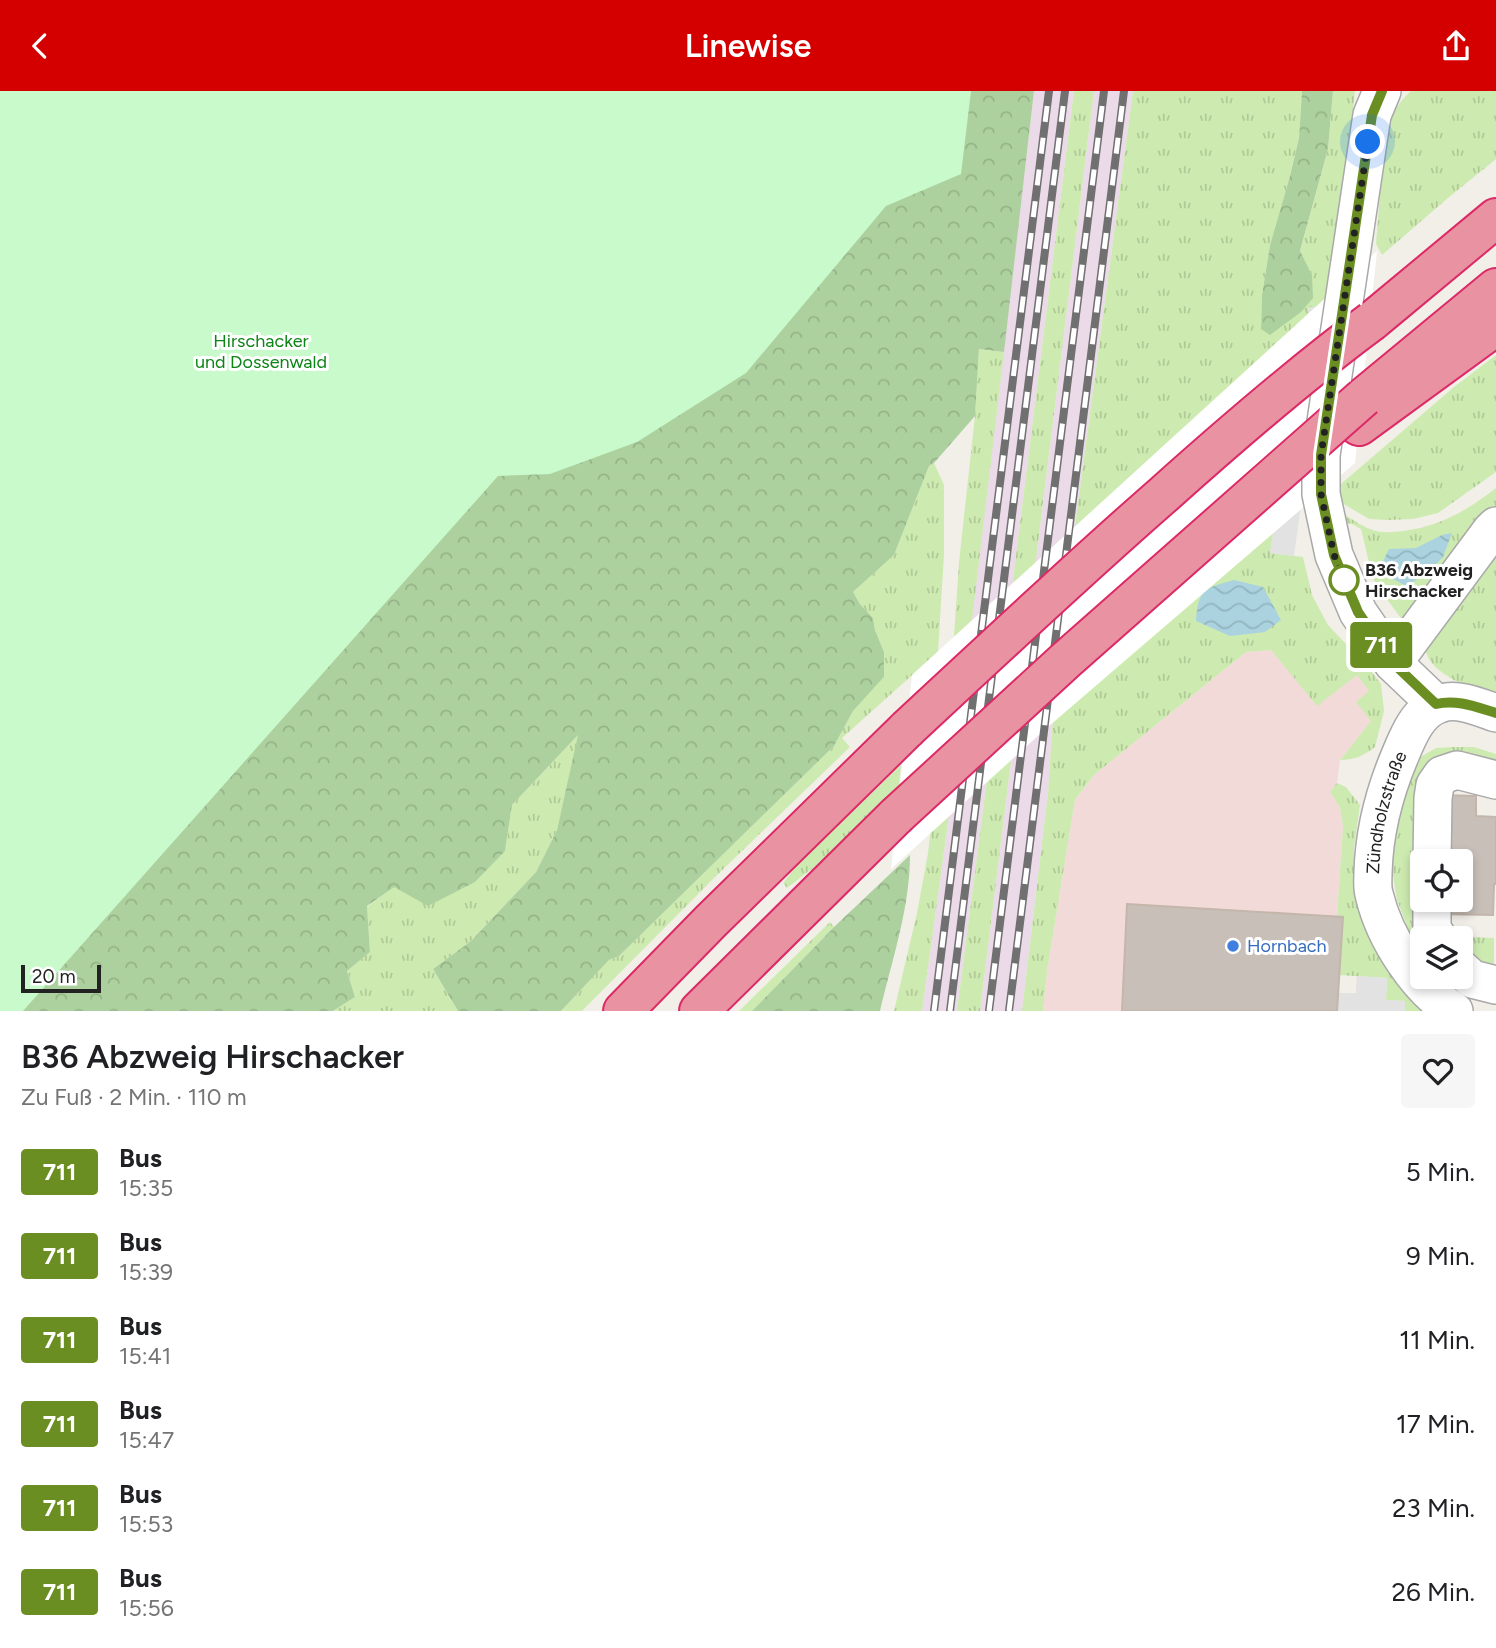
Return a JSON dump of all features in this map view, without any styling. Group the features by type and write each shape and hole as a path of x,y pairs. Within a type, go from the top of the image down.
{"highway":[{"path":"623,1011 907,729 1080,568 1205,457 1325,356 1372,321 1496,218"},
{"path":"1362,412 1496,288"},
{"path":"699,1011 896,816 1066,660 1301,453 1496,325"}],"street":[{"path":"1382,91 1372,115 1357,212 1321,455 1321,494 1334,555 1358,612 1393,663 1436,704 1457,702 1496,713"},
{"path":"1393,663 1496,526"},
{"name":"Zündholzstraße","path":"1436,704 1417,722 1390,781 1373,849 1373,892 1388,937 1416,978 1454,1011"},
{"path":"1432,849 1433,798 1435,785 1442,775 1457,770 1496,780"},
{"path":"1473,979 1496,985"}],"shaded area":[{"path":"1034,91 1074,91 957,1011 922,1011 947,830"},
{"path":"1094,91 1133,91 1076,519 1022,1011 980,1011"},
{"path":"1309,307 1328,307 1294,556 1270,553"},
{"path":"1271,650 1292,673 1357,674 1369,691 1371,721 1340,760 1337,783 1330,792 1340,808 1343,826 1337,916 1343,917 1338,993 1356,993 1357,976 1405,1011 1043,1011 1075,800 1094,775 1246,652"},
{"path":"1357,976 1387,978 1386,1000 1405,1001 1405,1011 1337,1011 1338,993 1356,993"}],"green space":[{"name":"Hirschacker und Dossenwald","path":"0,91 971,91 961,174 886,206 746,373 637,442 550,474 498,476 23,1011 0,1011"},
{"path":"428,91 1034,91 1004,352 979,349 975,416 929,466 894,555 853,592 873,618 884,652 884,677 853,711 834,746 619,956 609,960 561,1011 458,1011 433,969 471,941 536,872 557,830 578,735 512,805 505,851 475,882 428,906 394,887 367,906 370,952 347,971 355,997 333,1011 0,1011 0,263"},
{"path":"1074,91 1094,91 980,1011 957,1011 1016,556"},
{"path":"1133,91 1302,91 1299,138 1270,245 1262,295 1261,329 1312,275 1300,252 1328,149 1333,91 1355,91 1328,307 1310,307 1270,553 1303,557 1312,595 1328,625 1381,684 1384,711 1375,747 1359,757 1340,760 1371,721 1356,702 1369,691 1357,675 1317,706 1271,650 1246,652 1094,775 1075,800 1043,1011 1022,1011 1076,519"},
{"path":"1302,91 1333,91 1328,149 1300,251 1312,275 1313,298 1301,312 1270,335 1261,329 1262,295 1270,245 1299,138"},
{"path":"1411,91 1496,91 1496,159 1382,255 1376,244 1385,129 1399,104"},
{"path":"979,349 1004,352 947,830 922,1011 894,1011 928,853 954,636"},
{"path":"1496,355 1496,472 1438,513 1413,519 1369,519 1337,500 1335,489 1454,387"},
{"path":"934,463 944,485 944,555 938,652 842,738 850,747 713,879 582,1011 561,1011 609,960 619,956 834,746 853,711 884,677 884,652 873,618 853,592 894,555 929,466"},
{"path":"1496,488 1496,510 1406,625 1373,579 1361,529 1352,524 1341,523 1342,513 1376,531 1417,529 1452,516"},
{"path":"1496,541 1496,699 1470,689 1436,668 1424,647"},
{"path":"579,734 557,830 536,872 471,941 433,969 458,1011 333,1011 355,997 347,971 370,952 367,907 394,886 505,851 512,805"},
{"path":"1474,747 1496,754 1496,776 1464,766 1423,849 1410,849 1410,912 1420,912 1421,926 1410,926 1410,933 1397,900 1391,863 1395,815 1411,766 1436,748"},
{"path":"901,765 899,785 822,861 787,888 783,883 800,862"},
{"path":"1337,783 1346,787 1360,805 1354,848 1355,870 1410,967 1410,989 1423,989 1435,1011 1405,1011 1404,1001 1386,1000 1387,978 1339,975 1343,917 1337,917 1343,826 1340,808 1330,792"},
{"path":"910,855 904,914 880,1011 752,1011 834,927"},
{"path":"830,922 834,927 752,1011 739,1011"},
{"path":"1473,937 1494,938 1494,968 1473,964"}],"water":[{"path":"1452,533 1443,557 1426,574 1406,586 1391,578 1383,561 1389,549 1416,548"},
{"path":"1234,580 1263,587 1281,620 1265,632 1230,636 1196,621 1199,602 1205,591"}],"pier":[{"path":"1377,251 1355,463 1049,726 891,869 912,675"}],"building":[{"path":"1441,795 1476,796 1476,816 1496,817 1493,915 1441,914 1473,912 1473,849 1439,849"},
{"name":"Hornbach","path":"1127,904 1343,917 1337,1011 1122,1011"}],"railway":[{"path":"934,1011 1049,91"},
{"path":"950,1011 1065,91"},
{"path":"989,1011 1104,91"},
{"path":"1009,1011 1124,91"}],"bus line":[{"name":"711","path":"1382,91 1372,115 1359,198 1321,455 1321,494 1334,555 1358,612 1393,663 1436,704 1457,702 1496,713"}],"place":[{"name":"B36 Abzweig Hirschacker","path":"1344,580"},
{"name":"Hornbach","path":"1233,946"}],"route":[{"path":"1344,580 1334,555 1321,494 1321,455 1368,142"}]}
